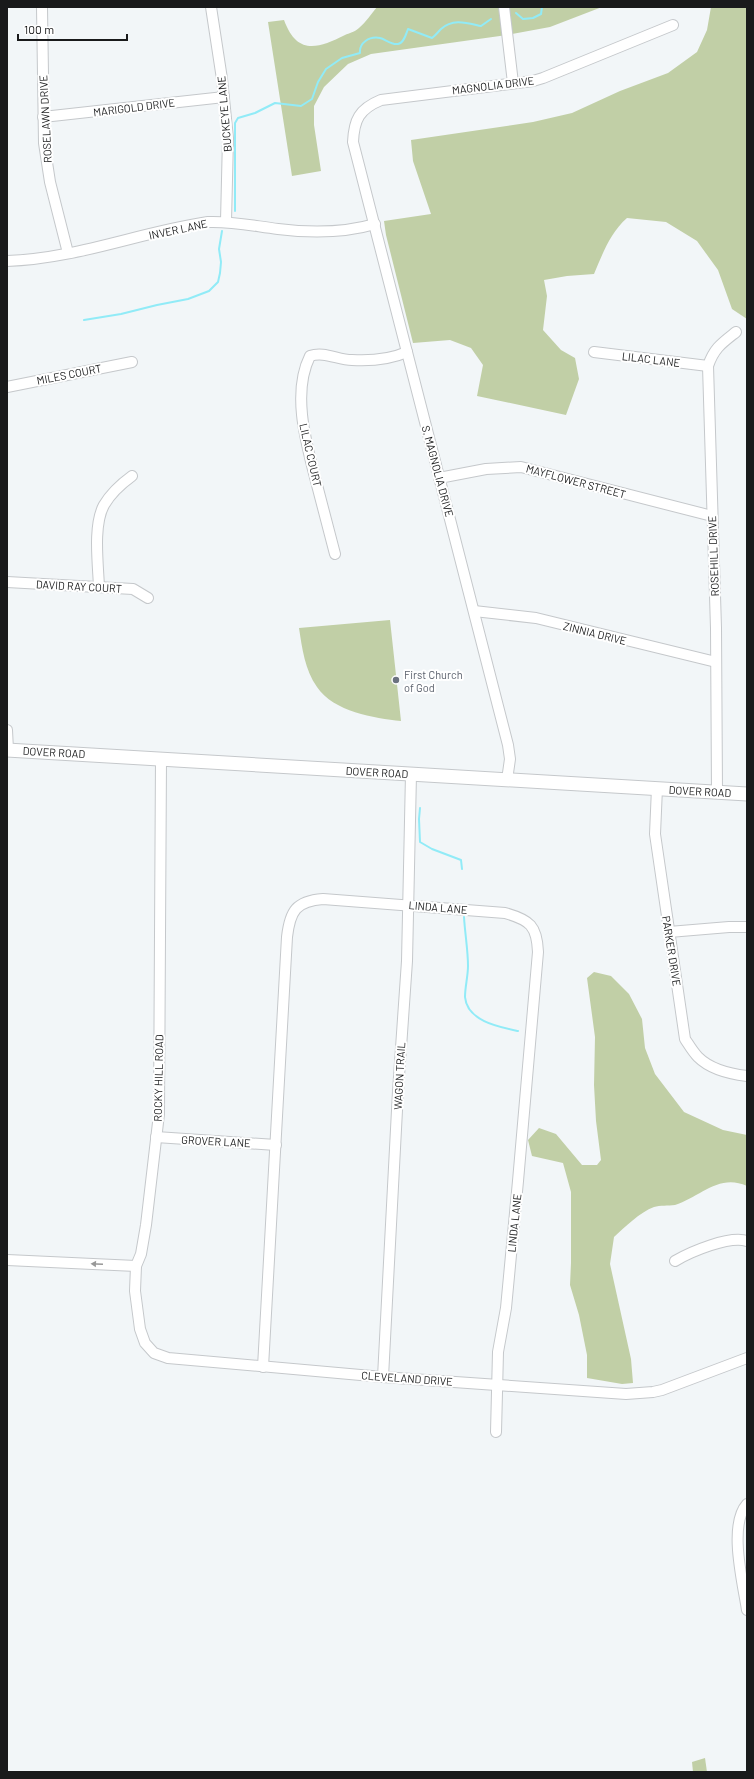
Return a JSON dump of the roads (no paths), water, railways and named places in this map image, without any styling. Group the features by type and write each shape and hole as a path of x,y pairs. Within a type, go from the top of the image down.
{"main road":[{"name":"DOVER ROAD","path":"7,750 747,794"}],"street":[{"name":"ROSELAWN DRIVE","path":"42,7 44,118 47,163 68,254"},
{"name":"BUCKEYE LANE","path":"211,7 224,97 228,150 226,221"},
{"path":"504,8 513,83"},
{"name":"MAGNOLIA DRIVE","path":"359,164 353,142 355,124 360,115 370,104 389,98 543,78 673,25"},
{"name":"MARIGOLD DRIVE","path":"44,118 224,97"},
{"name":"S. MAGNOLIA DRIVE","path":"359,164 508,745 510,759 507,780"},
{"name":"INVER LANE","path":"7,261 35,259 68,254 195,224 226,221 301,231 336,231 375,224"},
{"name":"ROSEHILL DRIVE","path":"717,792 716,628 708,366 712,354 720,344 736,332"},
{"name":"LILAC COURT","path":"335,554 307,445 302,415 303,377 305,366 310,356 322,354 352,360 366,360 397,356 407,352"},
{"name":"LILAC LANE","path":"594,352 708,366"},
{"name":"MILES COURT","path":"7,387 132,362"},
{"name":"MAYFLOWER STREET","path":"440,478 486,469 521,467 712,516"},
{"path":"99,587 98,529 101,512 111,495 121,484 132,476"},
{"name":"DAVID RAY COURT","path":"7,582 133,588 148,598"},
{"name":"ZINNIA DRIVE","path":"474,611 536,618 716,662"},
{"path":"7,730 7,750"},
{"name":"ROCKY HILL ROAD","path":"136,1266 141,1254 146,1225 159,1107 161,759"},
{"name":"WAGON TRAIL","path":"383,1377 398,1095 407,961 411,774"},
{"name":"PARKER DRIVE","path":"656,788 655,834 685,1039 698,1057 713,1068 733,1074 747,1076"},
{"name":"LINDA LANE","path":"263,1367 287,937 289,922 292,915 302,903 318,899 505,913 529,923 533,927 537,938 537,966 506,1308 498,1352 497,1373 499,1385 496,1432"},
{"path":"669,932 747,927"},
{"name":"GROVER LANE","path":"156,1138 276,1145"},
{"path":"674,1261 686,1255 729,1241 741,1239 747,1241"},
{"path":"7,1260 136,1266"},
{"name":"CLEVELAND DRIVE","path":"136,1266 135,1291 140,1329 145,1343 154,1353 168,1358 383,1377 626,1394 653,1392 747,1358"},
{"path":"744,1507 737,1525 737,1537 747,1610"}],"waterway":[{"path":"516,13 523,19 533,18 541,14 542,7"},
{"path":"235,211 235,123 238,118 255,113 275,103 301,106 312,99 318,82 326,69 342,58 360,53 361,46 369,39 380,38 393,44 398,44 406,36 408,29 432,38 450,23 460,22 481,26 491,19"},
{"path":"84,320 121,314 188,299 209,291 218,282 220,273 221,262 219,249 222,231"},
{"path":"420,808 420,842 432,849 461,860 462,869"},
{"path":"464,917 468,960 465,989 467,1005 471,1012 485,1022 518,1031"}],"place":[{"name":"First Church of God","path":"396,680"}]}
